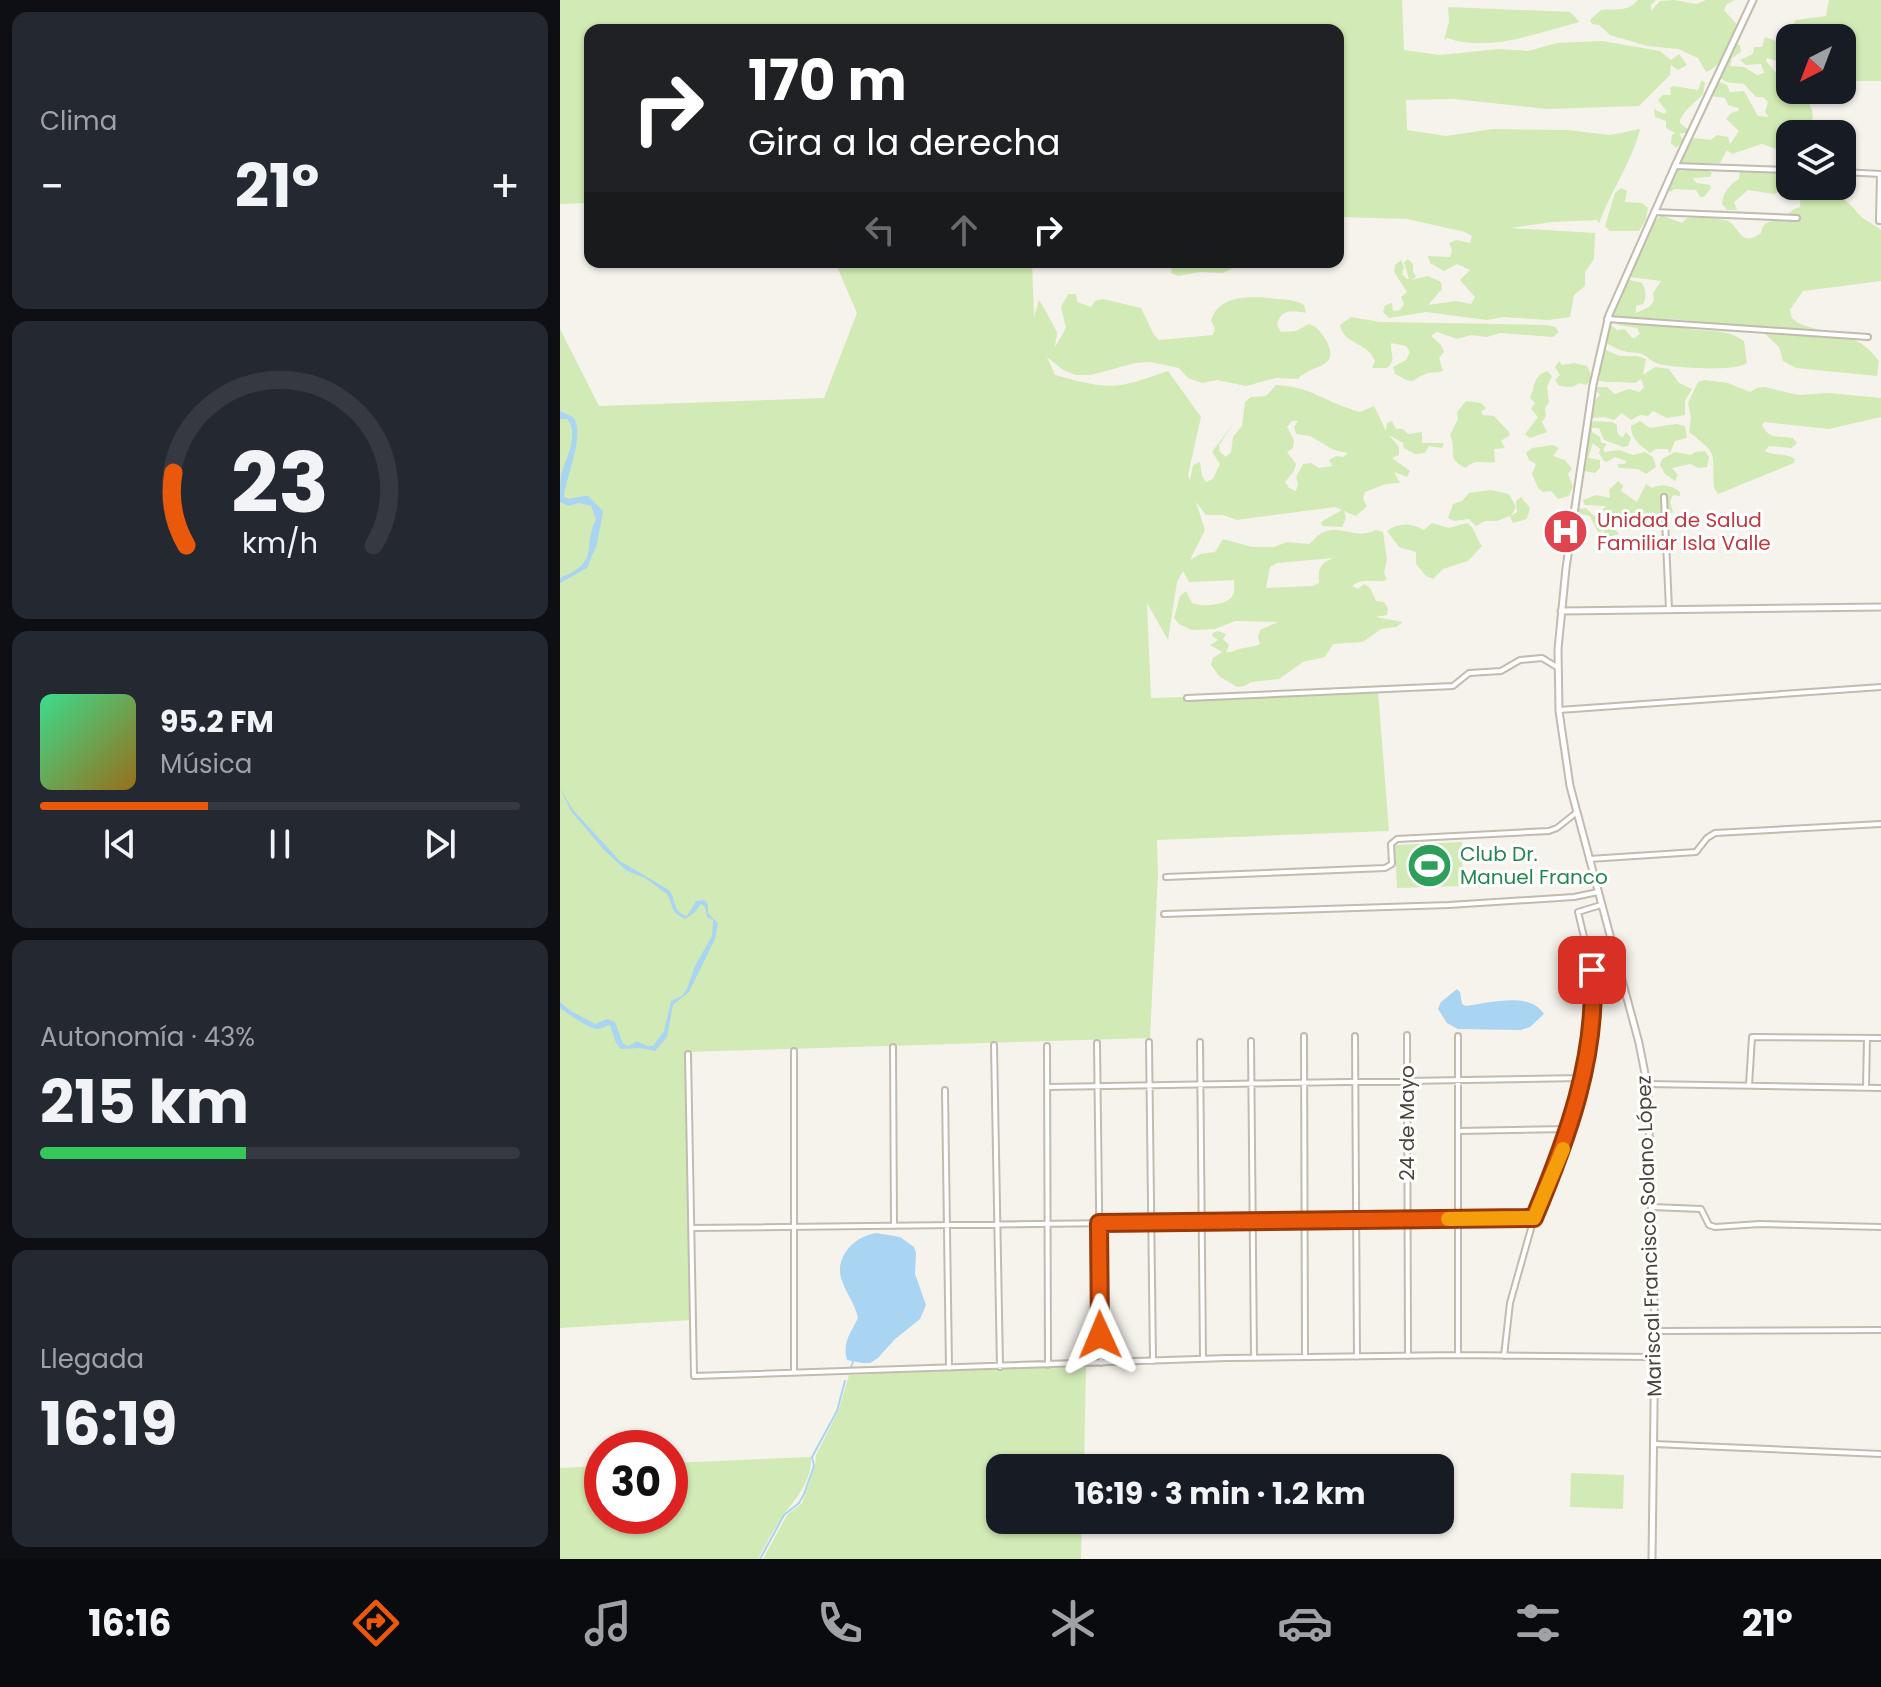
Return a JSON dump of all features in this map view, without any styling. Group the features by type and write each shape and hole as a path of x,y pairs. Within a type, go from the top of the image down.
{"street":[{"name":"Mariscal Francisco Solano López","path":"1652,1559 1655,1331 1647,1084 1639,1043 1577,812 1559,710 1557,667 1561,611 1593,385 1607,319 1753,0"},
{"path":"1675,166 1776,170"},
{"path":"1856,173 1881,174 1881,221"},
{"path":"1654,212 1797,218"},
{"path":"1607,319 1868,337"},
{"path":"1664,497 1669,609"},
{"path":"1561,611 1881,607"},
{"path":"1187,698 1453,686 1469,673 1501,671 1520,660 1542,658 1557,667"},
{"path":"1559,710 1881,687"},
{"path":"1166,877 1385,868 1392,864 1391,844 1397,839 1552,830 1577,812"},
{"path":"1589,859 1696,852 1715,833 1881,824"},
{"path":"1164,914 1449,905 1574,897 1598,892"},
{"path":"1504,1356 1510,1303 1534,1218 1569,1129 1592,1038 1592,970 1578,912 1601,905"},
{"name":"24 de Mayo","path":"1407,1035 1408,1356"},
{"path":"1304,1036 1305,1357"},
{"path":"1355,1036 1357,1357"},
{"path":"1458,1036 1458,1355"},
{"path":"1749,1086 1752,1037 1881,1038"},
{"path":"1866,1088 1867,1038"},
{"path":"1251,1041 1254,1358"},
{"path":"1149,1042 1153,1361"},
{"path":"1200,1042 1203,1359"},
{"path":"1097,1043 1101,1363"},
{"path":"994,1045 1000,1367"},
{"path":"1047,1046 1048,1365"},
{"path":"893,1047 894,1226"},
{"path":"794,1051 794,1373"},
{"path":"688,1054 694,1376 1203,1359 1458,1355 1655,1357"},
{"path":"1047,1087 1581,1078"},
{"path":"1647,1084 1881,1088"},
{"path":"945,1090 949,1368"},
{"path":"1458,1131 1569,1129"},
{"path":"1652,1207 1701,1209 1709,1225 1715,1227 1760,1224 1881,1227"},
{"path":"693,1228 1534,1218"},
{"path":"1655,1331 1881,1330"},
{"path":"1654,1444 1881,1454"}],"green space":[{"path":"560,0 1402,0 1404,50 1440,55 1499,49 1528,51 1557,43 1602,41 1660,51 1671,60 1679,54 1687,65 1678,70 1671,65 1670,75 1639,106 1547,109 1454,99 1406,100 1407,130 1446,136 1493,129 1567,130 1610,135 1640,129 1599,224 1597,220 1552,222 1510,228 1595,233 1594,259 1585,272 1585,286 1574,295 1570,317 1548,320 1503,317 1487,320 1426,312 1389,318 1383,312 1385,305 1392,303 1393,311 1400,310 1404,304 1401,297 1407,292 1394,272 1395,265 1401,260 1404,267 1402,274 1409,279 1404,262 1408,259 1413,264 1416,277 1411,280 1428,276 1441,282 1442,289 1428,305 1456,301 1471,304 1475,297 1460,280 1470,270 1457,264 1444,271 1430,263 1428,256 1450,257 1452,250 1449,243 1456,240 1470,243 1472,236 1407,219 1344,217 1344,24 584,24 584,203 560,204"},
{"path":"1638,0 1656,0 1651,5 1651,11 1660,1 1697,4 1706,0 1735,0 1727,4 1724,10 1738,26 1718,64 1706,72 1698,58 1678,49 1647,46 1610,35 1590,20 1601,10 1625,8"},
{"path":"1829,0 1881,0 1881,81 1856,81 1856,24 1793,24 1796,20 1826,16"},
{"path":"1448,7 1570,12 1580,22 1497,42 1444,40 1449,22"},
{"path":"1765,37 1776,41 1776,61 1767,58 1766,61 1776,73 1776,104 1809,104 1812,120 1776,120 1776,149 1762,144 1732,154 1727,150 1720,163 1682,163 1679,160 1694,138 1711,140 1717,135 1728,137 1730,144 1739,131 1726,119 1739,108 1728,105 1725,98 1711,96 1717,81 1727,85 1730,92 1744,91 1758,116 1769,117 1765,112 1768,102 1763,97 1756,97 1744,84 1725,81 1718,72 1722,61 1736,44 1740,45 1741,52 1732,58 1730,66 1744,67 1757,75 1764,73 1761,64 1746,65 1740,60 1753,54 1754,47 1762,47"},
{"path":"1702,80 1705,83 1703,94 1680,120 1691,132 1679,134 1684,140 1676,148 1671,143 1675,133 1666,128 1666,121 1655,117 1654,109 1664,114 1667,112 1658,100 1663,95 1671,95 1670,88 1673,86 1698,90"},
{"path":"1676,165 1681,171 1704,168 1712,173 1710,177 1692,178 1697,183 1710,185 1704,197 1700,197 1696,190 1674,189 1671,192 1667,189 1669,181 1674,180"},
{"path":"1745,167 1776,173 1776,193 1748,190 1734,202 1737,210 1727,210 1722,204 1723,197 1739,179"},
{"path":"1621,188 1627,191 1625,202 1642,203 1648,208 1639,231 1610,231 1605,226 1615,193"},
{"path":"1800,200 1843,200 1881,230 1881,281 1803,291 1790,310 1792,318 1798,323 1842,335 1861,344 1879,361 1877,376 1796,368 1783,361 1779,347 1763,332 1685,320 1649,318 1638,321 1650,326 1672,325 1730,334 1744,341 1747,363 1718,368 1667,365 1606,343 1606,329 1610,324 1617,330 1625,329 1632,338 1640,334 1637,328 1615,322 1634,320 1614,316 1616,302 1613,295 1626,279 1642,283 1644,289 1643,304 1636,306 1636,313 1654,301 1653,293 1661,281 1631,277 1628,270 1651,227 1661,215 1682,223 1687,218 1725,220 1749,238 1761,233 1766,223 1800,207"},
{"path":"838,268 1032,268 1034,317 1039,300 1057,332 1055,347 1066,328 1061,307 1068,294 1076,294 1077,302 1091,307 1095,301 1103,299 1141,308 1159,340 1213,335 1215,328 1211,321 1215,312 1222,305 1240,298 1286,300 1304,305 1306,313 1284,313 1277,325 1281,332 1296,331 1309,324 1314,326 1324,337 1330,355 1324,364 1298,379 1276,378 1246,386 1217,380 1202,383 1188,378 1179,368 1150,362 1091,375 1076,375 1063,370 1047,357 1055,375 1101,385 1123,385 1168,371 1201,417 1188,475 1190,481 1193,465 1200,462 1206,482 1213,479 1220,464 1212,452 1235,421 1219,445 1220,452 1226,457 1231,452 1233,437 1242,426 1245,402 1251,397 1266,396 1276,385 1309,392 1360,412 1374,406 1386,431 1387,423 1392,421 1396,429 1403,429 1408,434 1422,432 1422,443 1444,443 1442,448 1429,446 1425,453 1415,454 1389,435 1399,447 1399,455 1392,458 1410,471 1407,477 1394,472 1400,483 1386,484 1365,492 1363,499 1367,506 1356,516 1344,511 1346,518 1342,527 1322,526 1321,522 1342,510 1335,507 1237,520 1223,515 1206,515 1196,502 1205,530 1190,560 1200,554 1215,552 1223,539 1252,547 1274,547 1287,542 1309,544 1330,530 1363,534 1376,530 1383,532 1387,560 1384,573 1387,580 1361,581 1352,586 1358,589 1364,584 1370,588 1376,601 1384,602 1388,608 1387,615 1375,617 1403,622 1396,627 1381,629 1363,642 1333,644 1325,657 1303,662 1279,679 1237,687 1219,676 1211,665 1213,658 1222,652 1210,645 1218,640 1212,636 1213,633 1226,634 1223,639 1229,645 1226,652 1232,652 1260,644 1260,630 1278,622 1235,621 1215,629 1192,630 1174,618 1180,596 1186,591 1192,603 1220,603 1233,595 1234,580 1189,582 1183,571 1177,582 1168,640 1147,603 1151,698 1378,691 1389,831 1157,840 1150,1038 686,1052 691,1320 560,1328 560,329 599,406 824,398 857,313","holes":["1292,421 1298,421 1294,427 1296,434 1310,436 1334,450 1348,453 1329,460 1332,466 1319,468 1311,463 1303,464 1296,477 1296,491 1285,482 1296,464 1287,452 1293,448 1294,440 1287,427","1333,558 1320,568 1319,583 1266,588 1270,567 1277,563"]},
{"path":"1172,268 1233,268 1223,273 1200,272 1178,276 1171,273"},
{"path":"1351,317 1380,322 1547,325 1559,332 1553,337 1500,333 1457,339 1437,332 1431,336 1444,352 1439,358 1443,371 1428,373 1411,381 1395,374 1393,367 1406,360 1410,352 1406,346 1391,343 1390,365 1387,368 1372,368 1375,361 1372,355 1342,332 1340,325"},
{"path":"1604,349 1619,356 1646,359 1643,375 1655,367 1669,369 1679,383 1692,389 1685,401 1685,415 1667,418 1653,411 1648,416 1640,415 1631,420 1622,413 1614,420 1593,418 1590,415 1592,404 1600,395 1593,387 1607,387 1615,394 1629,389 1640,392 1644,387 1641,379 1635,383 1599,381 1600,375 1596,372"},
{"path":"1559,361 1562,365 1574,363 1587,366 1590,381 1586,385 1559,386 1555,380 1560,375 1555,367"},
{"path":"1547,371 1552,376 1547,387 1549,402 1545,408 1546,416 1542,422 1547,432 1530,438 1525,434 1538,417 1531,409 1535,403 1530,398 1537,379"},
{"path":"1698,382 1728,383 1750,392 1764,387 1799,395 1828,393 1881,398 1881,417 1829,429 1764,422 1762,425 1768,433 1793,438 1797,443 1792,448 1769,446 1765,451 1791,457 1795,459 1794,463 1718,494 1714,488 1710,451 1689,432 1691,418 1688,403"},
{"path":"1466,401 1481,403 1486,408 1481,412 1483,415 1494,416 1509,432 1510,435 1501,441 1505,448 1494,449 1495,462 1476,462 1466,468 1453,457 1450,435 1458,419 1457,412"},
{"path":"1593,421 1612,422 1617,425 1620,436 1623,437 1626,432 1631,438 1628,446 1623,447 1604,440 1599,428 1592,428 1601,443 1607,444 1603,449 1605,452 1619,450 1633,455 1645,452 1653,457 1656,467 1646,474 1638,469 1619,468 1617,464 1625,464 1626,461 1615,457 1604,461 1600,449 1593,443 1588,458 1600,460 1600,468 1595,473 1584,471 1586,439"},
{"path":"1640,421 1650,428 1676,424 1685,426 1687,438 1675,441 1670,453 1667,449 1656,449 1650,453 1633,435 1631,426"},
{"path":"1553,445 1559,448 1553,456 1565,460 1572,469 1568,474 1573,486 1569,496 1558,499 1551,491 1543,492 1538,488 1532,474 1536,464 1529,460 1526,453 1532,448"},
{"path":"1705,451 1709,457 1707,467 1690,464 1672,468 1678,475 1675,481 1665,474 1660,465 1662,459 1675,452 1691,455"},
{"path":"1618,481 1623,486 1621,491 1637,502 1646,484 1652,488 1671,487 1680,492 1680,496 1673,495 1670,502 1673,512 1666,516 1655,521 1644,521 1629,530 1612,526 1619,534 1604,538 1604,531 1598,532 1590,516 1576,513 1577,505 1594,516 1600,515 1599,525 1605,529 1609,525 1605,523 1606,518 1611,517 1602,511 1606,506 1585,505 1583,500 1596,495 1610,498 1609,490"},
{"path":"1491,490 1509,494 1516,507 1511,516 1517,512 1516,501 1521,497 1530,508 1527,519 1513,523 1510,516 1476,526 1469,519 1454,521 1448,518 1453,504 1462,501 1469,493"},
{"path":"1432,523 1449,528 1467,523 1482,546 1468,561 1443,569 1433,579 1416,564 1416,552 1399,547 1387,531 1406,524 1424,530"},
{"name":"Club Dr. Manuel Franco","path":"1462,842 1463,886 1397,888 1395,845"},
{"path":"1086,1365 1084,1454 986,1454 986,1534 1082,1534 1081,1559 763,1559 787,1515 802,1503 816,1455 838,1412 849,1375"},
{"path":"811,1457 808,1477 800,1493 758,1559 560,1559 560,1468 584,1467 584,1534 688,1534 688,1462"},
{"path":"1571,1473 1624,1475 1623,1509 1570,1507"}],"water":[{"path":"560,411 573,417 577,434 564,497 588,496 603,511 597,544 587,568 560,583 560,578 573,572 586,560 596,519 591,506 579,503 568,506 560,502 561,475 571,446 572,432 567,419 560,419"},
{"path":"560,788 573,810 620,861 669,890 679,912 687,916 696,901 704,900 708,904 708,913 718,923 715,939 689,992 673,1005 667,1037 655,1051 621,1049 610,1025 597,1029 588,1026 560,1008 560,1002 595,1024 607,1019 615,1022 623,1044 629,1046 637,1041 653,1046 664,1031 671,1001 682,996 687,989 695,966 712,936 713,920 707,917 701,904 685,919 674,911 667,894 645,878 627,871 604,850 571,811"},
{"path":"1457,989 1462,1004 1466,1006 1519,1001 1538,1007 1544,1014 1530,1027 1521,1030 1458,1029 1447,1023 1438,1009 1441,1002"},
{"path":"876,1233 900,1237 914,1247 915,1274 926,1305 920,1319 878,1358 862,1363 847,1360 846,1343 858,1318 840,1270 849,1248 861,1238"}],"waterway":[{"path":"851,1367 853,1362"},
{"path":"760,1559 784,1515 799,1503 804,1494 814,1466 812,1457 837,1411 845,1381"}],"slow traffic":[{"path":"1448,1219 1534,1218 1563,1149"}],"place":[{"name":"Unidad de Salud Familiar Isla Valle","path":"1566,531"},
{"name":"Club Dr. Manuel Franco","path":"1429,865"}],"route":[{"path":"1100,1335 1099,1223 1534,1218 1564,1147 1592,1038 1592,970"}]}
